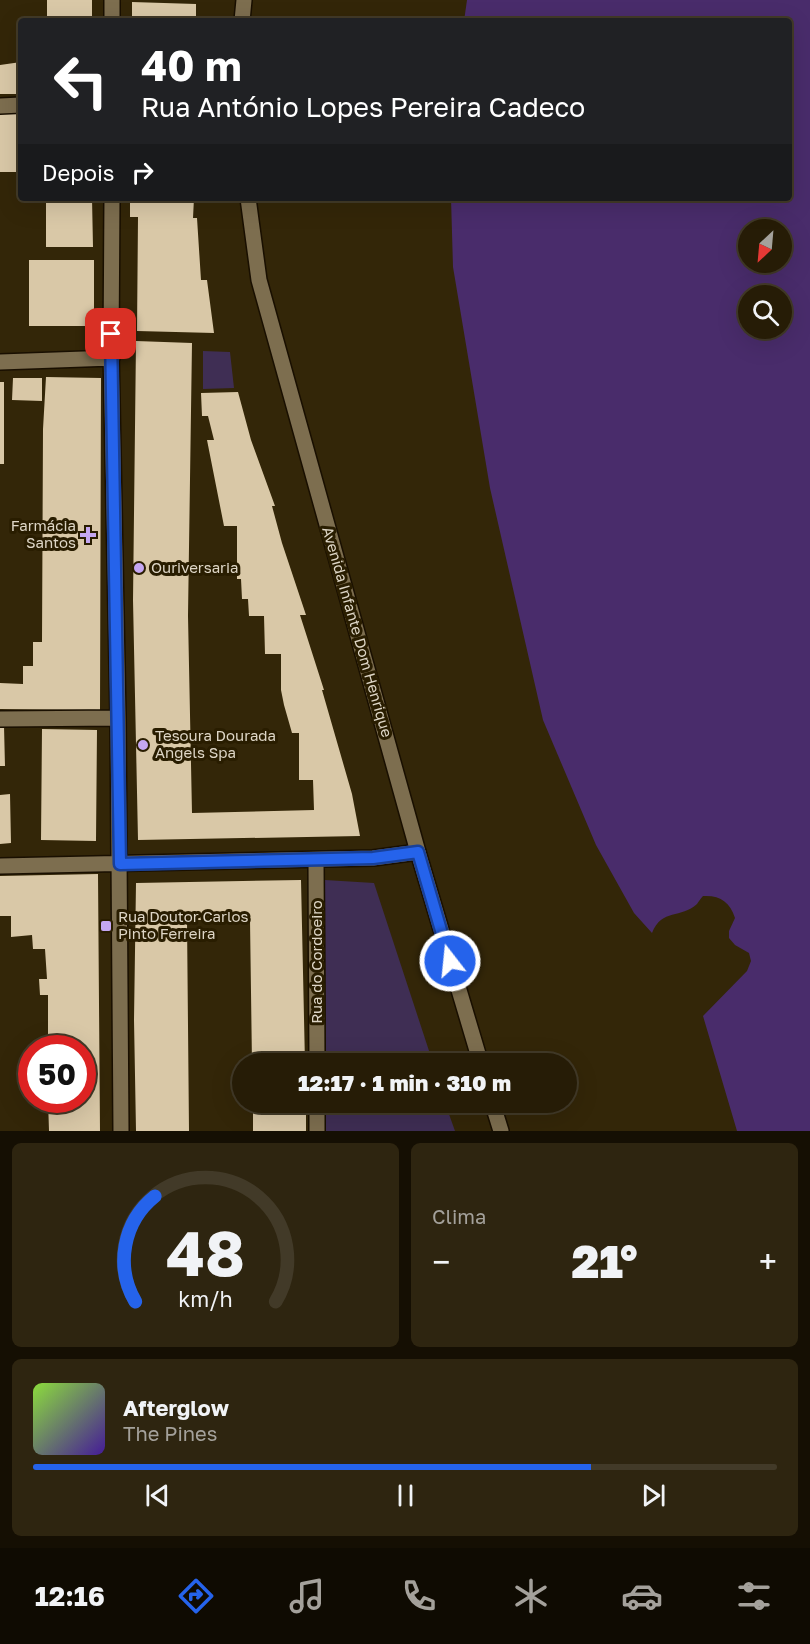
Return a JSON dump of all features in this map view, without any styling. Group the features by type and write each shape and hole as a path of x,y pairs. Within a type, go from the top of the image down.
{"street":[{"path":"112,0 112,18"},
{"path":"242,18 244,0"},
{"path":"0,106 18,105"},
{"path":"112,201 121,1131"},
{"name":"Avenida Infante Dom Henrique","path":"248,201 259,280 418,852 478,1053"},
{"path":"0,362 112,358"},
{"path":"0,719 118,718"},
{"path":"0,866 316,860 373,858 418,852"},
{"name":"Rua do Cordoeiro","path":"316,860 317,1053"},
{"path":"317,1113 317,1131"},
{"path":"495,1113 501,1131"}],"shaded area":[{"path":"467,0 810,0 810,1131 737,1131 703,1016 747,971 751,961 749,953 735,945 729,938 729,931 735,918 727,904 719,898 703,896 691,909 661,920 652,933 634,913 596,845 543,720 490,488 453,267 451,201 792,201 792,18 464,18"},
{"path":"203,351 230,352 234,388 203,389"},
{"path":"325,880 374,883 430,1053 326,1053"},
{"path":"326,1113 449,1113 455,1131 326,1131"}],"building":[{"path":"47,0 92,0 92,18 47,18"},
{"path":"132,2 196,4 196,18 132,18"},
{"path":"18,62 18,94 0,94 0,65"},
{"path":"0,113 18,113 18,172 0,172"},
{"path":"46,201 92,201 93,247 46,247"},
{"path":"130,201 194,201 193,218 197,218 201,280 207,280 214,333 137,331 138,217 130,217"},
{"path":"29,260 94,260 94,326 29,326"},
{"path":"136,341 192,343 188,616 192,813 314,810 313,780 299,780 299,733 292,733 284,705 281,690 281,654 265,654 264,616 249,616 248,599 242,599 241,579 237,579 237,526 224,526 207,440 214,440 208,416 202,416 201,393 238,392 251,440 275,506 272,506 282,543 306,615 300,615 324,690 322,690 352,794 360,836 138,840 133,600"},
{"path":"46,377 101,378 100,710 0,709 0,683 23,684 23,666 33,666 33,642 42,642 43,429"},
{"path":"13,378 42,378 42,401 12,400"},
{"path":"0,382 4,382 4,464 0,464"},
{"path":"0,726 4,726 5,766 0,766"},
{"path":"42,729 97,730 96,841 41,840"},
{"path":"10,794 11,843 0,844 0,795"},
{"path":"98,874 100,1131 49,1131 48,1113 96,1113 96,1035 48,1035 48,995 40,995 39,979 47,979 45,949 33,949 32,935 11,937 11,916 0,916 0,876"},
{"path":"301,880 305,1053 252,1053 250,920 187,920 189,1131 136,1131 134,1020 136,883"},
{"path":"253,1113 306,1113 306,1131 253,1131"}],"place":[{"name":"Farmácia Santos","path":"88,535"},
{"name":"Ouriversaria","path":"139,568"},
{"name":"Tesoura Dourada Angels Spa","path":"143,745"},
{"name":"Rua Doutor Carlos Pinto Ferreira","path":"106,926"}],"route":[{"path":"111,334 120,864 373,858 418,852 450,961"}]}
